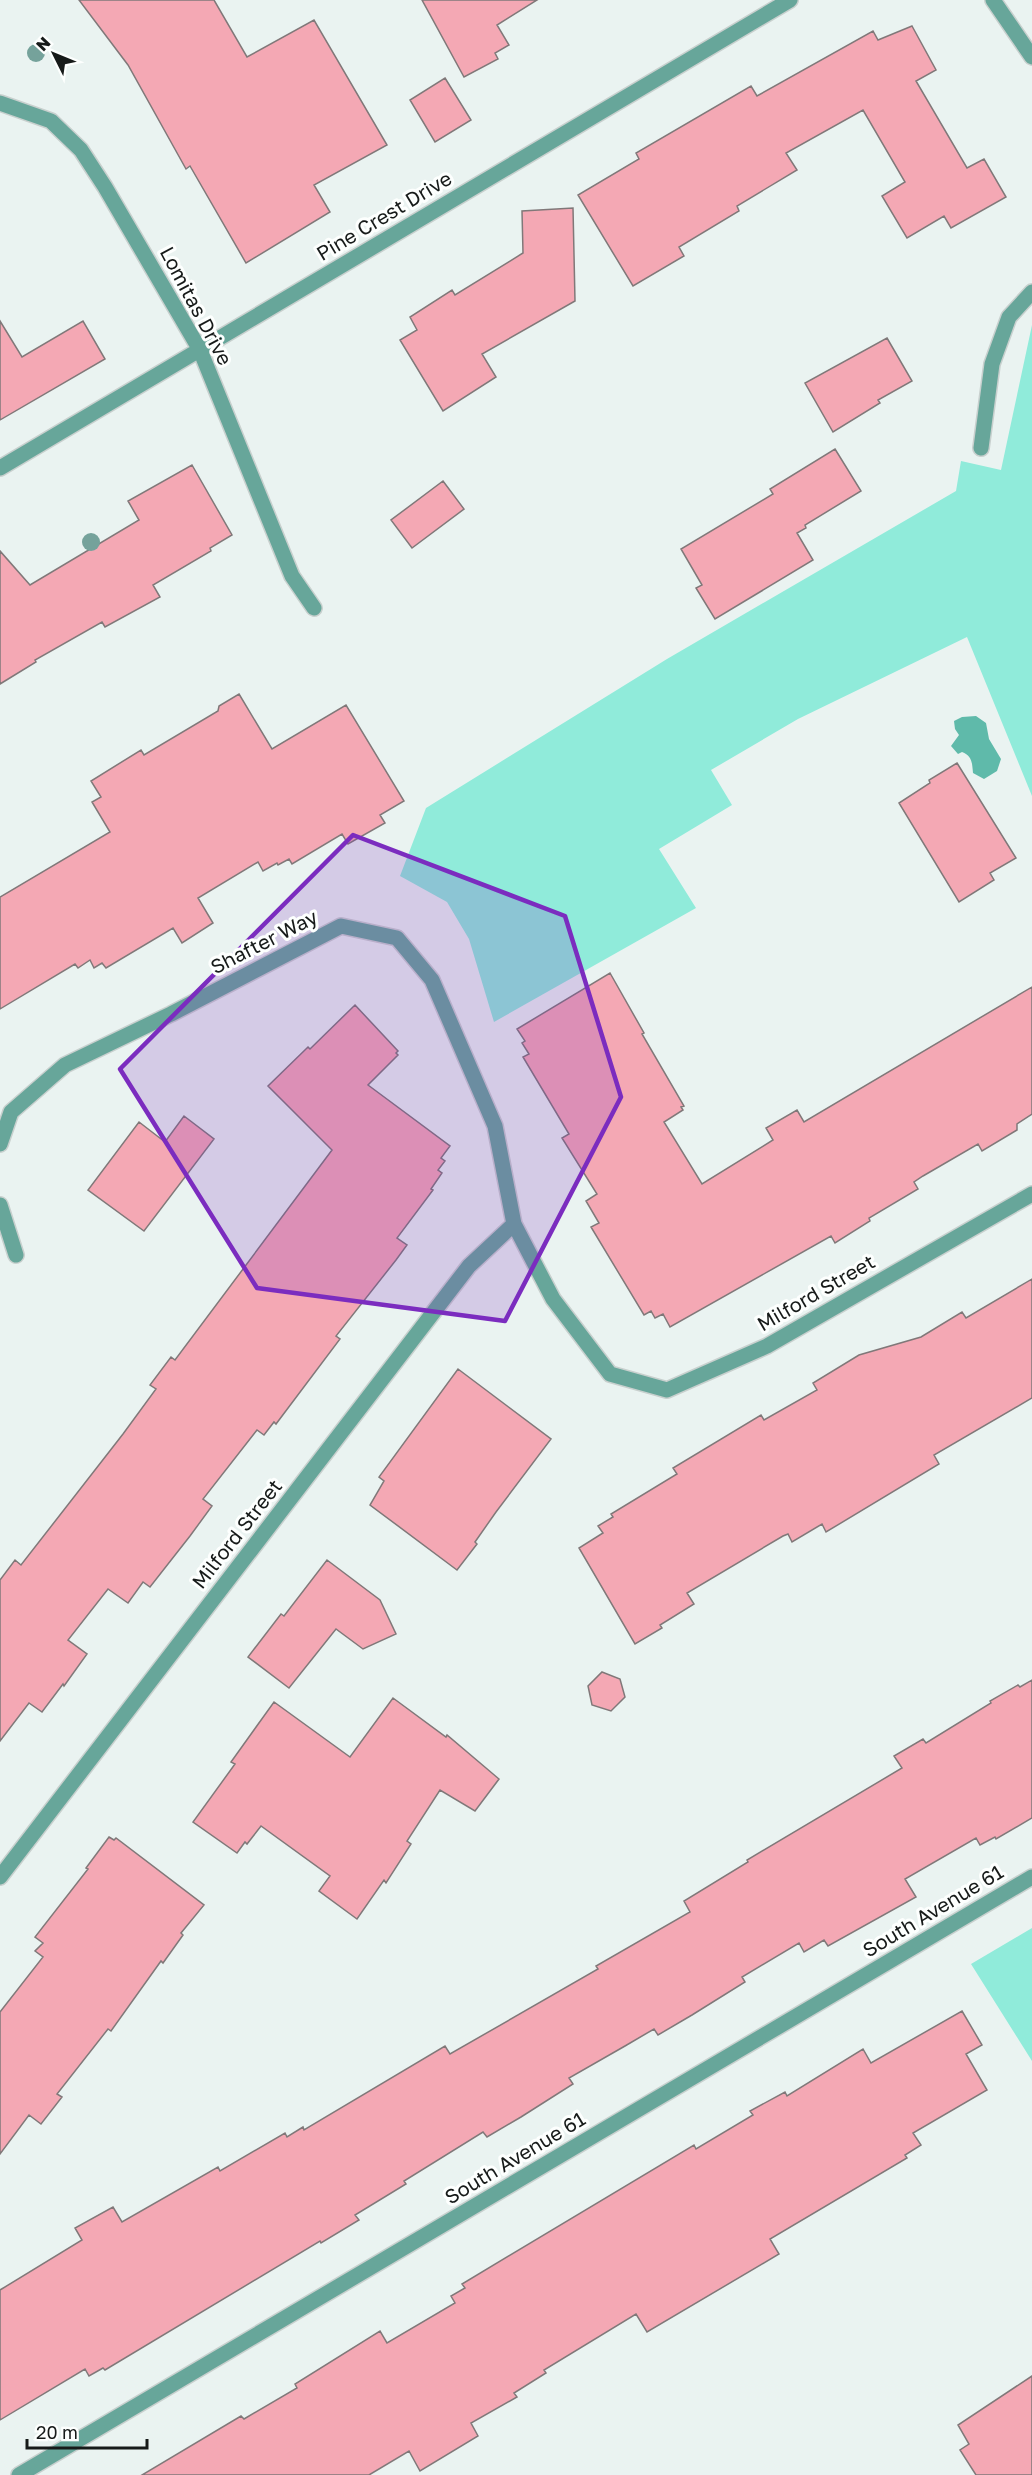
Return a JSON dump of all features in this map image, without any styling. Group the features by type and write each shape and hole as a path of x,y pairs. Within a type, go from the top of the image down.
{"street":[{"name":"Pine Crest Drive","path":"0,468 790,0"},
{"path":"993,0 1032,57"},
{"name":"Lomitas Drive","path":"0,103 51,121 81,150 200,350 292,576 314,608"},
{"path":"981,448 992,364 1009,317 1032,292"},
{"name":"Shafter Way","path":"0,1144 11,1112 64,1065 171,1014 341,926 397,938 432,980 495,1126 514,1224 553,1299 610,1374"},
{"name":"Milford Street","path":"610,1374 667,1390 767,1346 1032,1194"},
{"path":"0,1205 16,1255"},
{"name":"Milford Street","path":"0,1877 469,1266 514,1224"},
{"name":"South Avenue 61","path":"19,2475 1032,1877"}],"highlighted area":[{"path":"353,835 565,916 621,1097 505,1321 257,1288 120,1069"}],"shaded area":[{"path":"1032,325 1032,796 967,637 798,719 711,770 732,805 659,849 696,908 494,1022 469,939 447,902 400,876 426,808 667,659 956,491 961,461 1001,470"},
{"path":"976,716 986,723 989,739 1001,759 997,771 984,779 973,773 968,755 962,752 958,754 951,746 959,735 954,721 962,717"},
{"path":"1032,1928 1032,2061 971,1964"}],"building":[{"path":"79,0 214,0 247,57 314,20 387,145 314,185 330,212 246,263 190,166 186,169 128,65"},
{"path":"422,0 537,0 497,25 509,45 495,53 498,59 464,77"},
{"path":"912,26 936,70 916,81 967,168 984,159 1006,197 951,228 944,216 907,238 882,196 905,182 863,110 786,153 797,170 737,206 739,211 679,247 684,256 633,286 578,195 639,159 636,153 751,86 757,96 873,31 878,40"},
{"path":"445,78 471,120 435,142 410,100"},
{"path":"573,208 575,301 482,354 496,377 443,411 400,340 417,330 410,317 452,290 455,295 523,253 522,211"},
{"path":"0,321 22,357 83,321 105,359 0,420"},
{"path":"887,338 912,381 878,400 880,403 833,432 805,383"},
{"path":"835,449 861,491 805,525 806,528 797,533 813,560 715,619 696,588 702,585 681,549 773,494 770,489"},
{"path":"192,465 232,535 210,548 211,551 153,585 160,597 105,627 102,622 35,660 36,662 0,684 0,551 30,585 139,520 128,501"},
{"path":"443,481 464,509 412,548 391,520"},
{"path":"239,694 272,749 346,705 404,801 380,815 385,823 348,844 342,834 292,864 289,859 263,871 258,862 198,898 213,923 182,943 173,928 106,968 102,963 94,968 90,960 78,968 75,964 0,1009 0,897 110,832 92,802 101,797 91,781 141,750 144,755 218,711 219,706"},
{"path":"957,763 1016,858 990,873 994,880 959,902 899,803 930,783 929,780"},
{"path":"610,973 684,1106 681,1107 683,1110 664,1122 702,1184 773,1140 766,1128 797,1110 804,1122 1032,987 1032,1114 1017,1124 1017,1130 982,1151 978,1144 923,1176 914,1182 918,1189 869,1218 870,1221 835,1243 831,1236 670,1327 663,1314 655,1318 651,1311 644,1315 591,1227 599,1223 586,1201 597,1194 562,1138 569,1134 523,1057 529,1054 522,1043 525,1041 517,1029"},
{"path":"355,1005 398,1051 396,1053 398,1055 368,1085 450,1146 441,1158 445,1161 438,1170 442,1173 431,1189 433,1190 397,1238 407,1245 336,1336 340,1339 276,1424 274,1422 264,1435 257,1430 203,1499 212,1506 190,1536 150,1587 143,1582 128,1603 108,1589 68,1640 87,1654 42,1712 29,1703 0,1741 0,1580 15,1560 21,1565 123,1434 156,1389 150,1385 171,1357 175,1360 332,1150 268,1086"},
{"path":"184,1116 214,1139 144,1231 88,1190 139,1122 165,1142"},
{"path":"1032,1279 1032,1398 934,1455 939,1464 826,1532 822,1524 792,1542 788,1534 783,1536 687,1593 694,1604 660,1625 662,1628 635,1644 579,1548 603,1533 598,1526 613,1517 611,1514 677,1474 673,1468 761,1415 764,1420 817,1390 813,1383 859,1355 921,1337 962,1312 966,1318"},
{"path":"458,1369 551,1439 496,1512 475,1542 477,1544 457,1570 370,1505 384,1481 379,1477"},
{"path":"327,1560 380,1600 396,1634 363,1649 336,1629 289,1688 248,1657 281,1614 284,1616"},
{"path":"602,1672 620,1679 625,1697 611,1711 592,1705 588,1686"},
{"path":"1032,1680 1032,1818 996,1839 995,1837 980,1845 976,1838 905,1879 916,1897 828,1946 824,1940 804,1952 799,1943 742,1977 745,1982 692,2015 658,2035 654,2029 569,2078 573,2084 521,2117 487,2137 483,2132 404,2181 406,2184 355,2215 359,2220 321,2243 320,2241 105,2370 103,2368 89,2376 85,2369 0,2420 0,2290 82,2240 75,2228 113,2207 122,2222 218,2167 220,2171 285,2133 287,2137 303,2127 304,2130 445,2046 450,2054 598,1969 596,1966 690,1912 684,1901 748,1862 747,1860 902,1768 894,1756 923,1739 926,1743 991,1703 990,1701"},
{"path":"393,1698 446,1737 447,1735 499,1779 475,1811 440,1790 407,1841 411,1844 386,1883 384,1880 357,1919 319,1891 330,1876 261,1826 237,1853 193,1822 235,1764 231,1762 274,1702 350,1757"},
{"path":"109,1837 114,1840 116,1838 204,1905 181,1933 183,1935 163,1963 161,1961 111,2031 108,2029 57,2094 62,2097 41,2124 29,2115 0,2154 0,2012 43,1957 35,1951 43,1943 35,1937 88,1869 86,1868"},
{"path":"962,2011 982,2045 966,2054 987,2090 913,2133 921,2145 905,2155 907,2158 770,2239 779,2254 647,2332 636,2314 544,2370 546,2373 514,2393 517,2397 471,2423 478,2436 420,2471 409,2451 369,2475 142,2475 241,2416 244,2419 297,2388 295,2384 380,2331 387,2343 455,2303 451,2296 465,2288 462,2284 694,2145 696,2149 753,2115 750,2111 785,2092 787,2096 863,2049 871,2063"},
{"path":"1032,2376 1032,2475 976,2475 960,2450 969,2444 958,2425"}]}
